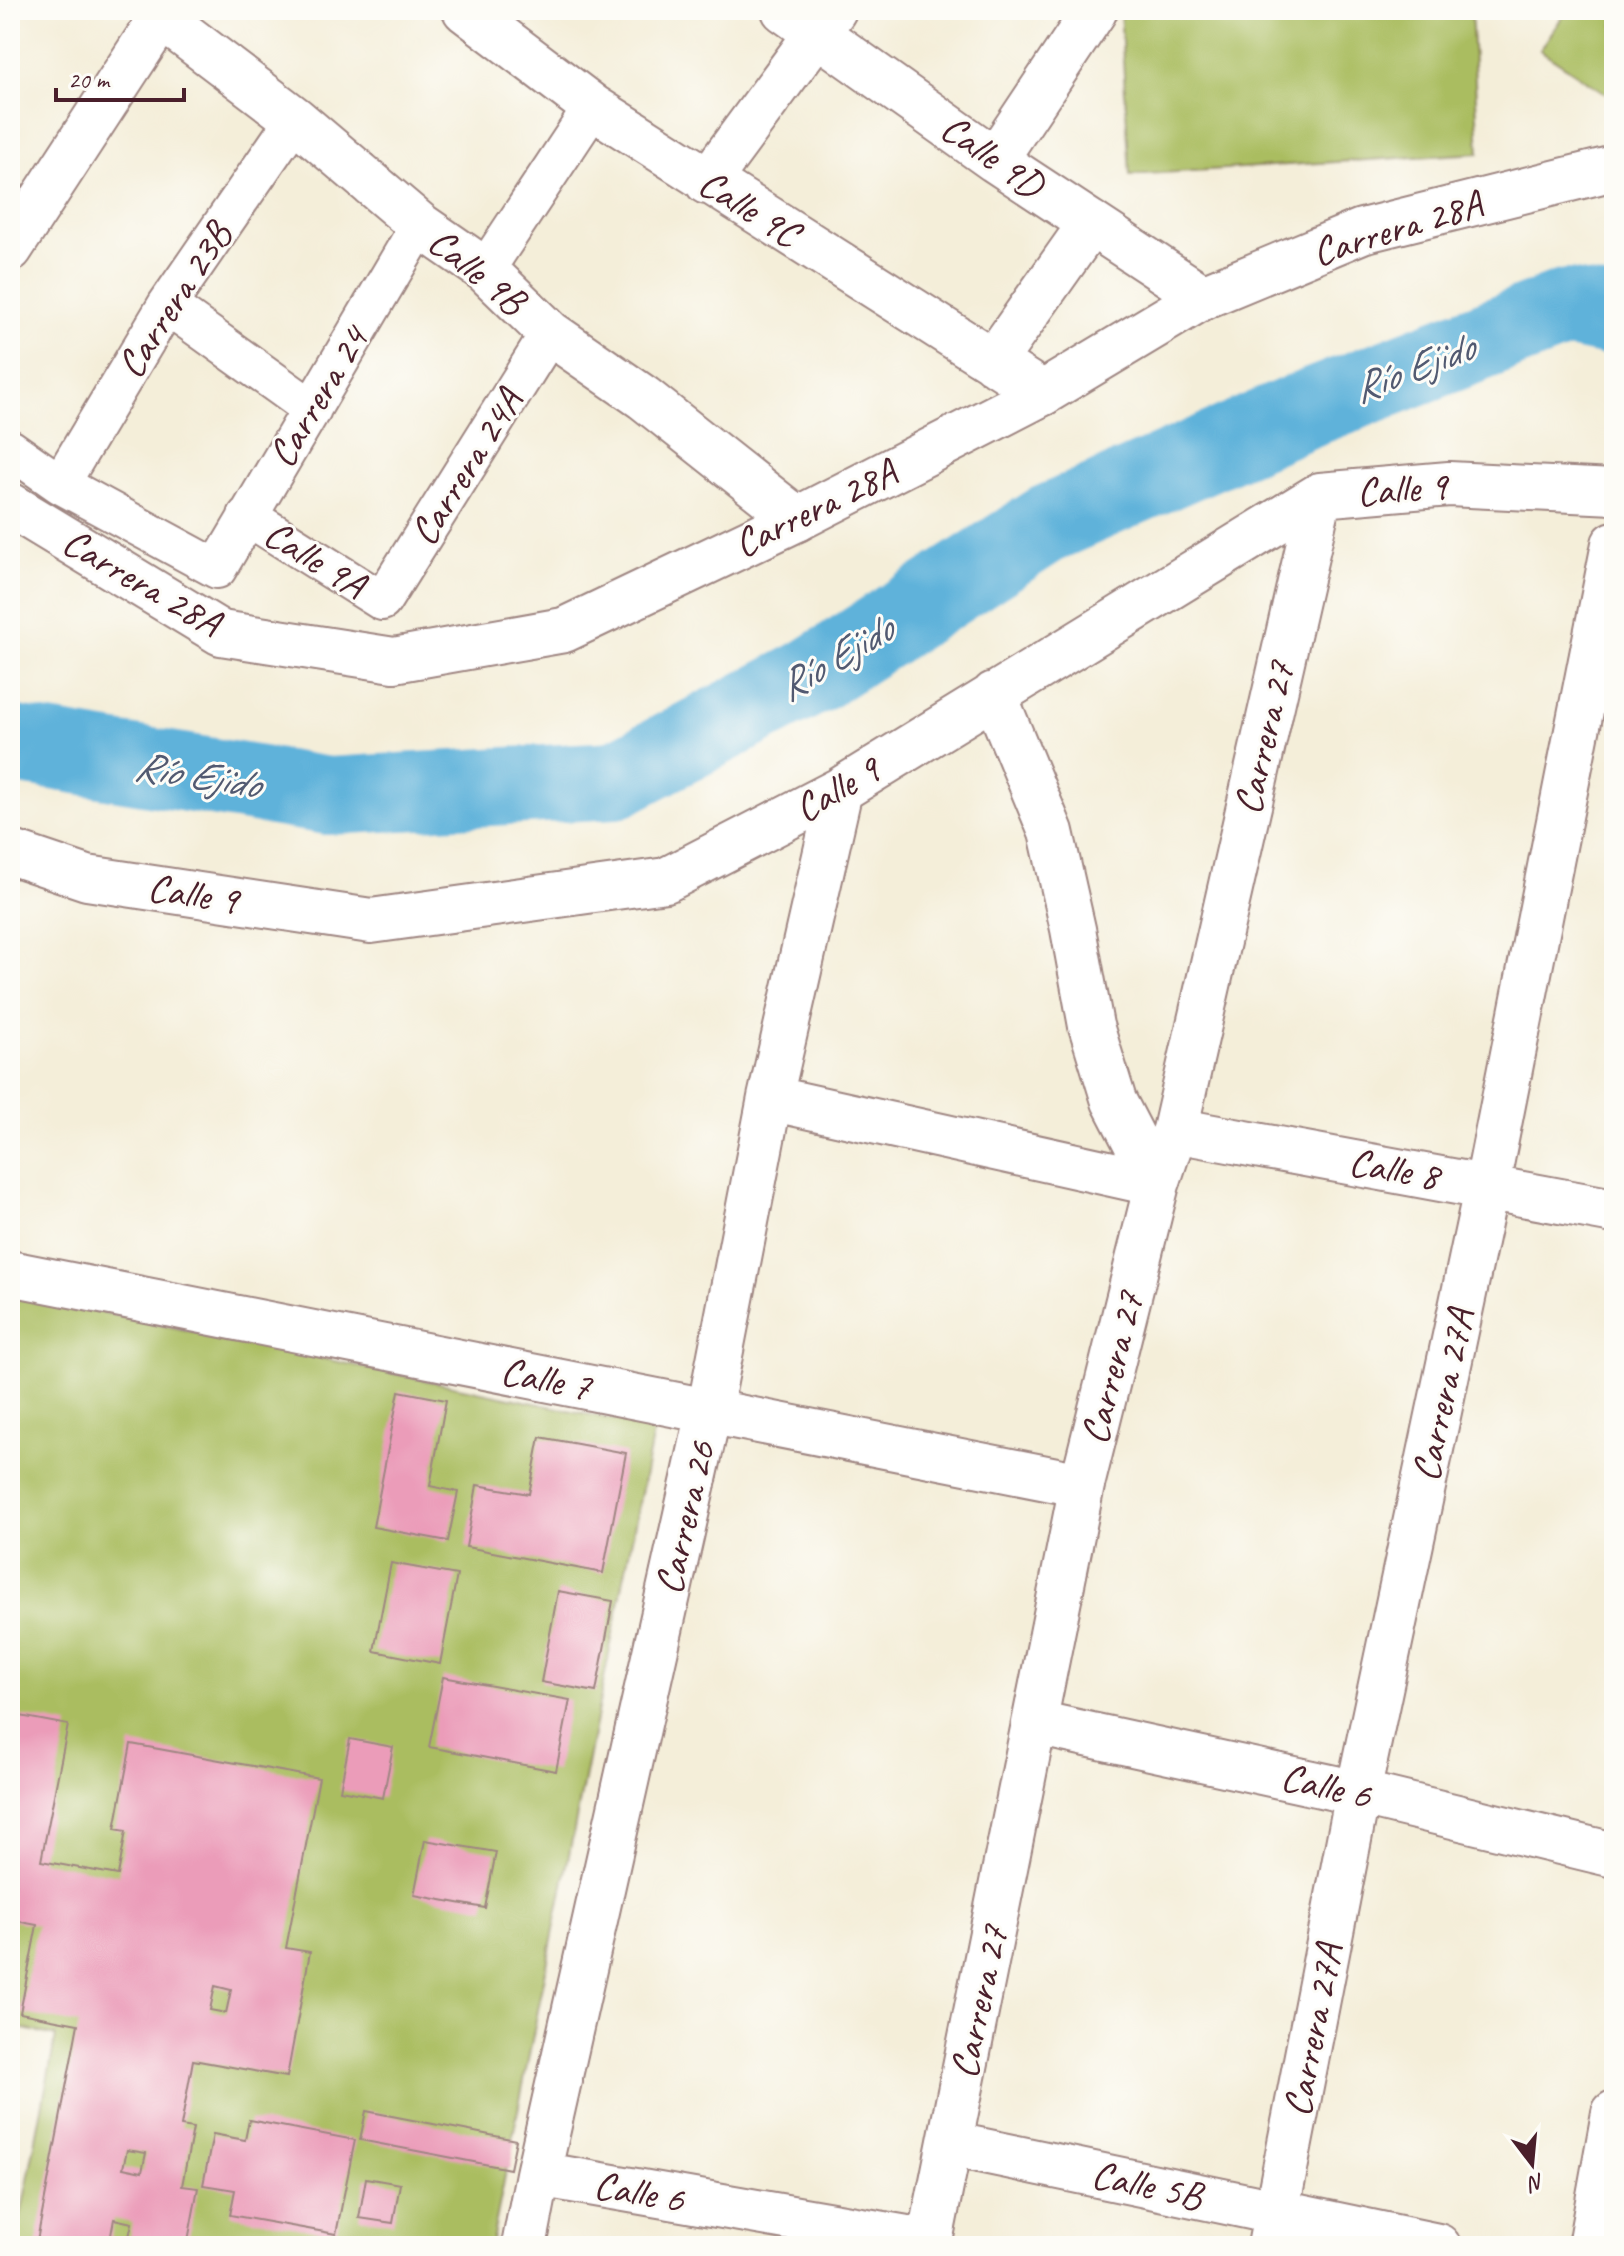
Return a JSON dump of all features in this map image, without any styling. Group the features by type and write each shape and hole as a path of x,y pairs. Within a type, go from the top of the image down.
{"street":[{"name":"Calle 9C","path":"465,10 593,107 1043,393"},
{"path":"995,160 1095,10"},
{"path":"10,249 164,14"},
{"name":"Calle 9B","path":"164,14 420,225 485,270 550,333 644,398 797,519"},
{"path":"707,182 812,17"},
{"name":"Calle 9D","path":"812,17 995,160 1203,297"},
{"path":"485,270 593,107"},
{"name":"Carrera 23B","path":"60,484 167,305 295,119"},
{"name":"Carrera 28A","path":"10,505 221,633 394,660 564,630 797,519 1043,393 1203,297 1362,231 1614,168"},
{"path":"993,362 1091,223"},
{"name":"Carrera 24","path":"217,569 420,225"},
{"path":"167,305 312,409"},
{"name":"Carrera 24A","path":"382,601 550,333"},
{"name":"Calle 9A","path":"10,449 60,484 217,569"},
{"name":"Calle 9","path":"10,852 87,878 371,921 666,880 840,790 1320,495 1449,484 1614,492"},
{"name":"Carrera 27","path":"930,2244 1082,1485 1157,1184 1175,1130 1320,495"},
{"name":"Calle 9A","path":"247,516 382,601"},
{"name":"Carrera 27A","path":"1274,2229 1358,1793 1487,1185 1614,544"},
{"path":"994,694 1051,832 1091,1026 1114,1101 1157,1184"},
{"name":"Carrera 26","path":"524,2246 709,1412 770,1098 840,790"},
{"path":"770,1098 1157,1184"},
{"name":"Calle 8","path":"1175,1130 1487,1185 1614,1211"},
{"name":"Calle 7","path":"10,1273 1082,1485"},
{"name":"Calle 6","path":"1036,1723 1358,1793 1614,1855"},
{"path":"1590,2246 1614,2113"},
{"name":"Calle 5B","path":"950,2144 1274,2229 1438,2246"},
{"name":"Calle 6","path":"538,2174 930,2244"}],"green space":[{"path":"1120,10 1471,10 1479,153 1130,175"},
{"path":"1567,10 1614,10 1614,99 1540,50"},
{"path":"10,1293 654,1428 491,2246 15,2246 56,2036 10,2026"}],"building":[{"path":"399,1391 446,1400 430,1486 458,1492 448,1541 373,1527"},
{"path":"540,1437 626,1453 603,1573 466,1547 477,1485 529,1494"},
{"path":"391,1563 457,1575 440,1664 374,1651"},
{"path":"558,1591 613,1601 596,1692 541,1682"},
{"path":"443,1677 570,1700 556,1771 429,1747"},
{"path":"10,1714 68,1725 41,1861 118,1875 126,1831 115,1829 131,1744 319,1778 286,1948 310,1952 287,2077 193,2060 181,2126 193,2128 182,2186 198,2188 187,2246 127,2246 132,2223 114,2219 109,2246 36,2246 78,2024 20,2013 37,1925 10,1920","holes":["215,1986 231,1990 226,2013 210,2010","127,2150 146,2153 142,2172 123,2168"]},
{"path":"350,1739 393,1747 383,1798 340,1790"},
{"path":"425,1840 496,1852 485,1908 414,1895"},
{"path":"366,2111 516,2140 510,2169 360,2140"},
{"path":"249,2120 355,2140 336,2234 230,2215 235,2190 203,2185 213,2134 245,2140"},
{"path":"366,2178 400,2184 393,2223 359,2218"},
{"path":"353,2237 392,2244 392,2246 351,2246"}],"waterway":[{"name":"Río Ejido","path":"10,744 328,796 615,780 811,677 1049,523 1300,412 1567,308 1614,318"}]}
